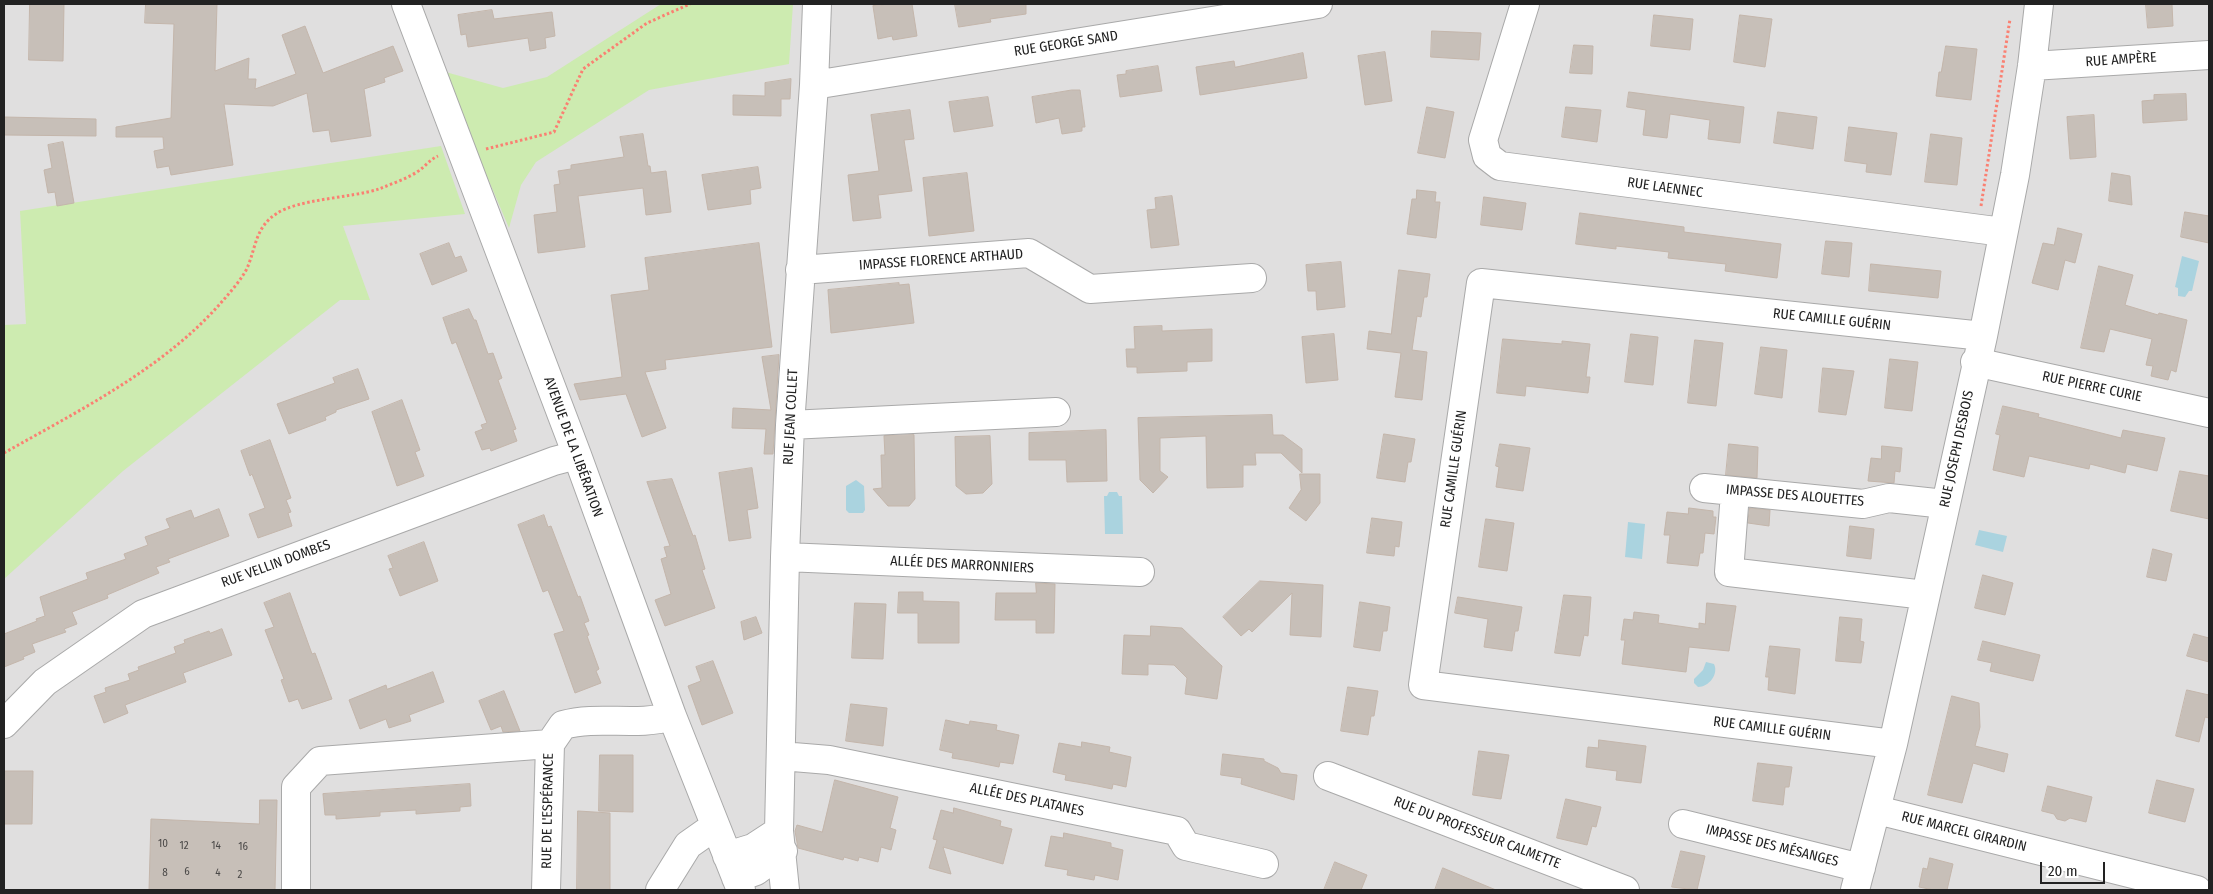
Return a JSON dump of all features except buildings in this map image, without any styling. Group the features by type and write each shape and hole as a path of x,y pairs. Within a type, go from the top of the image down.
{"street":[{"name":"AVENUE DE LA LIBÉRATION","path":"406,4 577,455 672,716 734,875"},
{"name":"RUE JEAN COLLET","path":"785,890 781,841 784,557 790,425 814,85 817,4"},
{"name":"RUE GEORGE SAND","path":"814,85 1318,4"},
{"name":"RUE LAENNEC","path":"1525,4 1483,140 1487,156 1500,166 1990,231"},
{"name":"RUE JOSEPH DESBOIS","path":"1858,879 1893,744 1982,336 1990,231 2015,175 2032,66 2039,4"},
{"name":"RUE AMPÈRE","path":"2032,66 2209,55"},
{"name":"IMPASSE FLORENCE ARTHAUD","path":"800,270 1029,253 1090,289 1252,278"},
{"name":"RUE CAMILLE GUÉRIN","path":"1893,744 1423,685 1481,284 1982,336"},
{"name":"RUE PIERRE CURIE","path":"1975,362 2209,413"},
{"path":"790,425 1056,412"},
{"name":"RUE VELLIN DOMBES","path":"4,724 45,682 143,614 554,461 577,455"},
{"name":"IMPASSE DES ALOUETTES","path":"1704,488 1863,504 1889,498 1945,504"},
{"path":"1734,506 1730,572 1925,594"},
{"name":"ALLÉE DES MARRONNIERS","path":"784,557 1140,572"},
{"name":"RUE DE L'ESPÉRANCE","path":"546,890 550,744 563,725 581,720 656,721 672,716"},
{"path":"296,890 296,787 320,761 550,744"},
{"name":"ALLÉE DES PLATANES","path":"781,756 829,760 1177,831 1186,846 1264,864"},
{"name":"RUE DU PROFESSEUR CALMETTE","path":"1328,776 1625,890"},
{"name":"RUE MARCEL GIRARDIN","path":"1877,810 2197,890"},
{"name":"IMPASSE DES MÉSANGES","path":"1683,824 1858,879"},
{"path":"660,890 688,845 715,826"},
{"path":"734,875 756,871 781,841"}],"path":[{"path":"4,453 83,408 140,372 185,339 219,305 248,268 257,234 276,213 299,205 379,188 415,172 434,158 462,155 554,132 583,69 647,23 690,4"},
{"path":"1990,231 2011,13"}],"shaded area":[{"path":"4,4 2209,4 2209,890 4,890"}],"green space":[{"path":"661,4 793,4 789,64 649,90 536,162 521,185 509,228 442,71 503,88 547,77"},
{"path":"441,146 465,214 343,226 370,300 340,300 123,471 4,579 4,325 26,324 20,211"}],"water":[{"path":"2182,256 2199,261 2192,291 2189,291 2185,297 2178,296 2178,288 2175,287"},
{"path":"856,480 864,486 865,510 863,513 849,513 846,510 846,486"},
{"path":"1109,492 1117,492 1119,496 1122,496 1123,534 1105,534 1104,496 1107,496"},
{"path":"1628,522 1645,524 1642,559 1625,557"},
{"path":"1979,530 2007,536 2003,552 1975,545"},
{"path":"1706,662 1714,664 1714,676 1706,685 1698,687 1694,683 1694,679 1703,670"}]}
